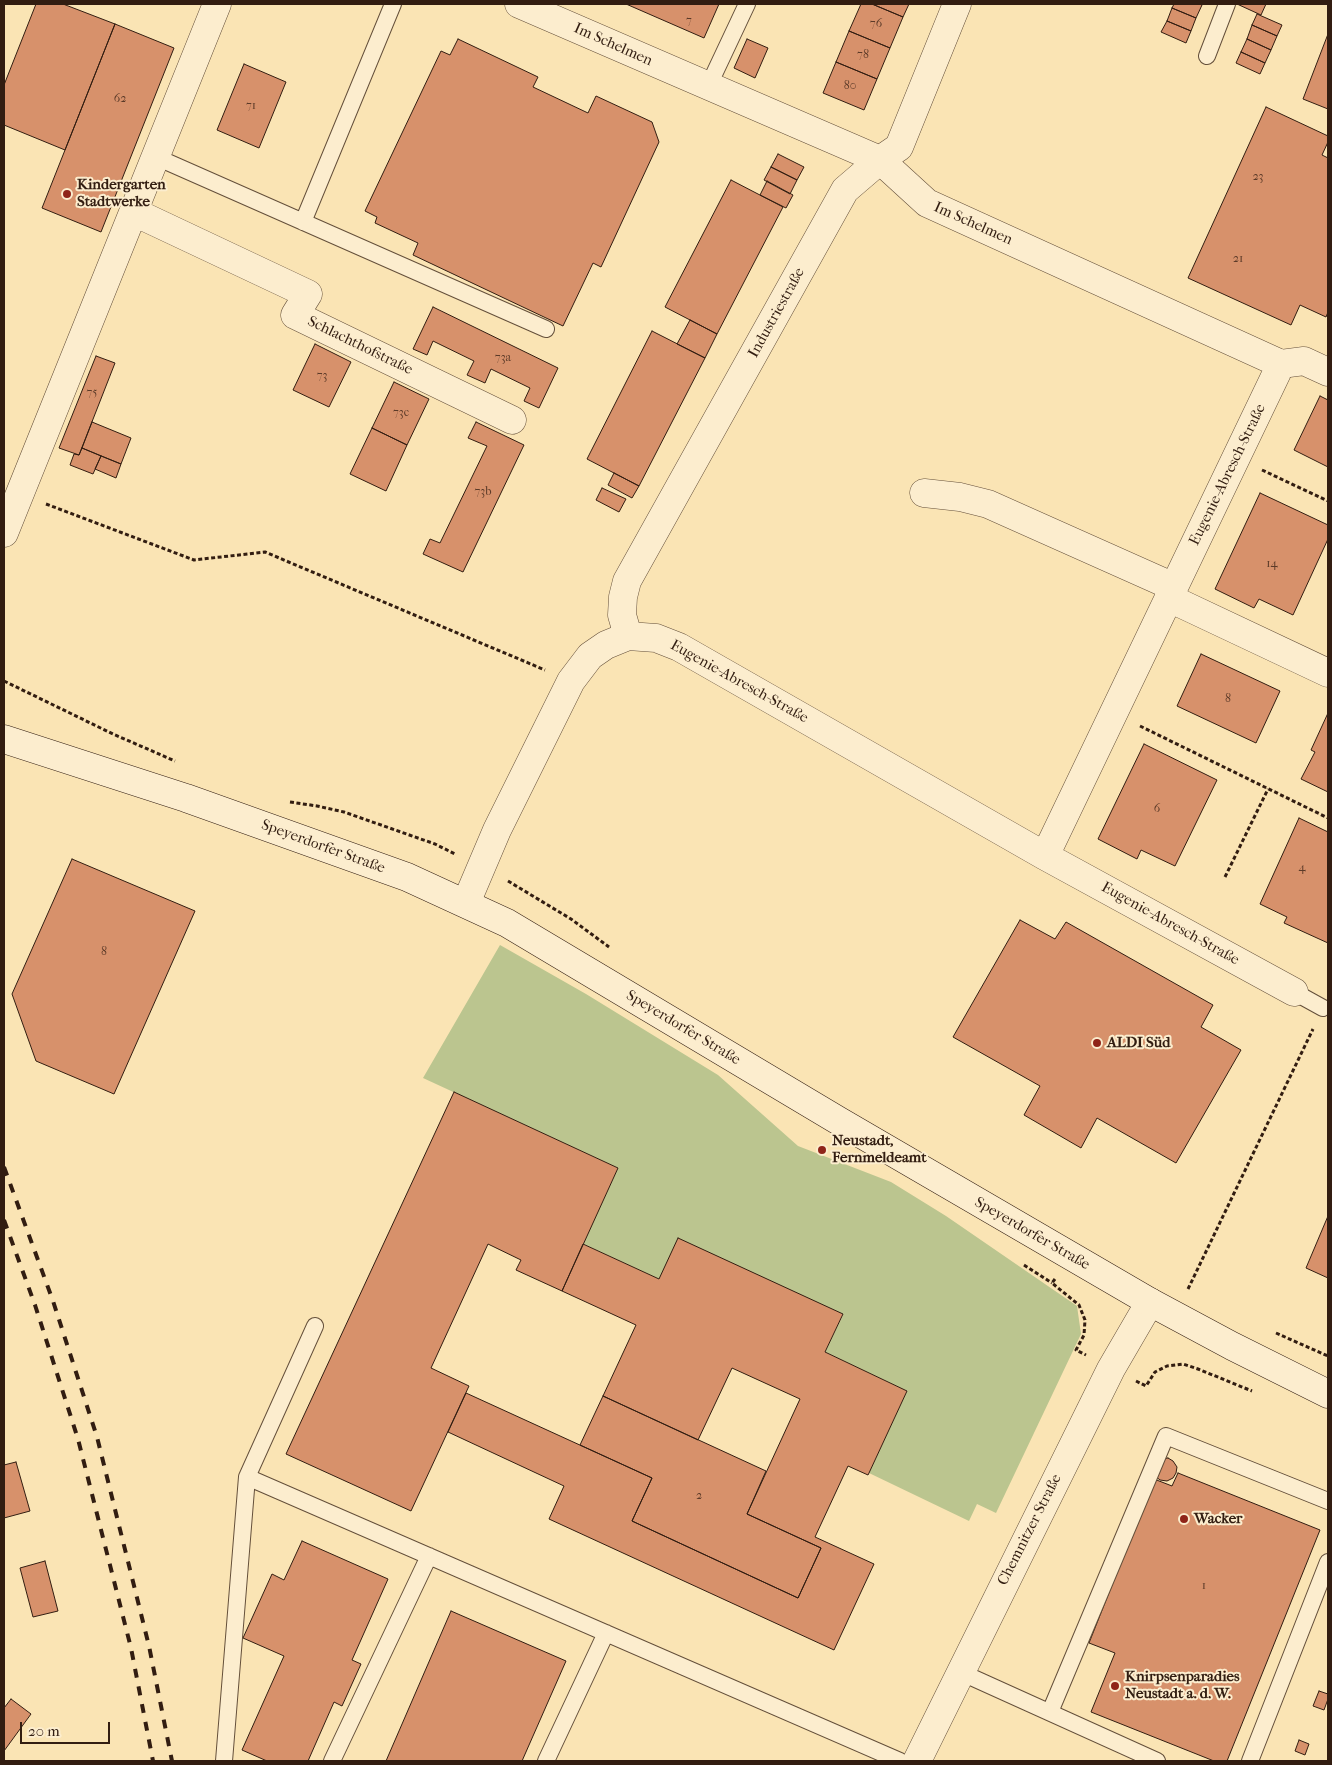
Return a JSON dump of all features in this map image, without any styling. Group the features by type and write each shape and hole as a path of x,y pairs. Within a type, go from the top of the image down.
{"street":[{"path":"4,533 217,4"},
{"name":"Industriestraße","path":"628,636 622,615 623,597 628,582 845,190 880,160 899,147 956,4"},
{"name":"Im Schelmen","path":"525,5 708,87 880,160 927,203 1281,364 1304,362 1328,372"},
{"name":"Schlachthofstraße","path":"134,212 308,294 295,315 512,420"},
{"name":"Eugenie-Abresch-Straße","path":"1045,856 1281,364"},
{"path":"924,493 960,497 988,504 1172,592 1328,674"},
{"name":"Eugenie-Abresch-Straße","path":"466,903 497,830 571,681 590,656 606,645 628,636 656,638 679,647 1045,856 1294,992"},
{"name":"Speyerdorfer Straße","path":"4,739 254,822 407,877 507,923 839,1121 1150,1302 1328,1394"},
{"name":"Chemnitzer Straße","path":"917,1761 1111,1369 1150,1302"}],"lane":[{"path":"303,222 393,4"},
{"path":"708,87 747,4"},
{"path":"1207,56 1228,4"},
{"path":"156,157 546,329"},
{"path":"1294,992 1323,1008"},
{"path":"224,1761 247,1476 315,1326"},
{"path":"1050,1712 1166,1436 1328,1501"},
{"path":"247,1476 900,1761"},
{"path":"332,1761 429,1556"},
{"path":"1250,1761 1328,1562"},
{"path":"546,1761 606,1632"},
{"path":"960,1672 1157,1761"}],"path":[{"path":"1236,457 1328,501"},
{"path":"20,494 194,560 265,552 571,681"},
{"path":"1114,713 1328,818"},
{"path":"1225,877 1268,789"},
{"path":"1188,1289 1323,1008"},
{"path":"1021,1263 1052,1284"}],"green space":[{"path":"500,945 586,994 718,1075 798,1146 891,1182 946,1216 1077,1306 1081,1334 996,1513 977,1504 969,1521 869,1473 907,1391 825,1352 843,1315 659,1279 583,1244 618,1168 423,1078"}],"building":[{"path":"36,4 63,4 115,24 65,150 4,125 4,85"},
{"path":"626,4 719,4 704,38"},
{"path":"861,4 872,4 903,17 890,48 849,31"},
{"path":"872,4 909,4 903,17"},
{"path":"1174,4 1202,5 1196,18 1172,8"},
{"path":"1237,4 1266,4 1261,15"},
{"path":"1172,8 1196,18 1191,31 1167,21"},
{"path":"1257,14 1282,25 1277,36 1252,25"},
{"path":"1167,21 1191,31 1186,43 1161,32"},
{"path":"115,24 174,48 101,232 42,208"},
{"path":"1252,25 1277,36 1271,50 1247,39"},
{"path":"849,31 890,48 877,79 836,62"},
{"path":"1328,34 1328,109 1303,99"},
{"path":"458,39 538,77 533,87 588,113 596,96 652,122 659,142 601,267 593,263 563,326 413,255 418,243 375,223 377,217 365,211 441,51 450,55"},
{"path":"747,39 768,48 755,78 734,68"},
{"path":"1247,39 1271,50 1265,63 1241,52"},
{"path":"1241,52 1265,63 1260,74 1236,63"},
{"path":"836,62 877,79 864,110 823,93"},
{"path":"244,64 286,82 259,148 217,130"},
{"path":"1266,107 1328,136 1328,142 1322,155 1328,158 1328,312 1326,317 1300,305 1291,325 1188,278"},
{"path":"778,154 804,167 797,180 771,167"},
{"path":"771,167 797,180 790,194 764,180"},
{"path":"731,180 783,207 717,334 665,307"},
{"path":"767,181 793,195 786,208 760,195"},
{"path":"433,307 558,368 539,408 524,401 530,388 491,369 485,383 467,375 474,361 433,341 427,355 413,349"},
{"path":"690,320 717,334 705,358 677,344"},
{"path":"652,331 705,358 639,486 587,459"},
{"path":"315,344 351,362 329,407 293,390"},
{"path":"96,356 115,363 79,455 59,448"},
{"path":"394,382 429,399 407,445 372,428"},
{"path":"1320,396 1328,400 1328,467 1294,450"},
{"path":"92,422 131,438 121,464 82,448"},
{"path":"476,422 524,445 463,572 423,554 430,539 440,543 487,446 468,438"},
{"path":"372,428 407,445 386,491 350,474"},
{"path":"82,448 101,456 93,474 70,465 74,454 79,455"},
{"path":"101,456 121,464 116,478 95,469"},
{"path":"614,473 639,486 632,498 608,485"},
{"path":"602,488 626,499 619,512 596,500"},
{"path":"1260,493 1328,525 1328,539 1293,615 1259,599 1254,608 1215,589"},
{"path":"1201,654 1280,691 1256,743 1177,706"},
{"path":"1328,713 1328,792 1301,779 1315,752 1311,750"},
{"path":"1144,744 1217,780 1175,866 1141,850 1137,859 1098,839"},
{"path":"1299,818 1328,832 1328,943 1284,923 1287,917 1260,904"},
{"path":"72,859 195,911 114,1094 36,1061 12,994"},
{"name":"ALDI Süd","path":"1020,920 1055,939 1066,922 1213,1005 1201,1027 1241,1050 1176,1163 1097,1118 1081,1148 1024,1115 1040,1086 953,1037"},
{"path":"454,1092 618,1168 562,1291 516,1270 521,1260 488,1244 431,1368 469,1386 411,1511 286,1454"},
{"path":"1328,1216 1328,1278 1306,1268"},
{"path":"678,1238 843,1314 825,1352 907,1391 868,1475 848,1466 815,1537 874,1564 834,1650 549,1519 564,1486 448,1432 466,1393 652,1478 632,1521 798,1598 821,1548 747,1514 800,1399 732,1368 698,1440 603,1396 636,1325 562,1291 583,1244 659,1279"},
{"path":"603,1396 766,1471 747,1514 821,1548 798,1598 632,1521 652,1478 580,1445"},
{"path":"1168,1458 1177,1467 1176,1473 1173,1478 1167,1481 1160,1480 1155,1476 1161,1459"},
{"path":"16,1462 30,1511 4,1518 4,1465"},
{"path":"1178,1473 1320,1530 1227,1761 1214,1761 1091,1712 1115,1653 1089,1643 1154,1479 1172,1486"},
{"path":"302,1541 388,1579 352,1660 361,1664 342,1706 334,1702 308,1761 267,1761 242,1750 284,1656 243,1638 272,1574 284,1580"},
{"path":"45,1561 58,1611 33,1617 20,1568"},
{"path":"451,1611 566,1661 522,1761 386,1761"},
{"path":"1319,1691 1328,1694 1324,1710 1313,1706"},
{"path":"11,1699 31,1714 4,1751 4,1708"},
{"path":"1299,1740 1309,1744 1305,1755 1295,1751"}],"railway":[{"path":"4,1167 53,1301 97,1437 149,1646 172,1761"},
{"path":"4,1220 35,1305 78,1439 131,1648 153,1761"}],"place":[{"name":"Kindergarten Stadtwerke","path":"67,194"},
{"name":"ALDI Süd","path":"1097,1043"},
{"name":"Neustadt, Fernmeldeamt","path":"822,1150"},
{"name":"Wacker","path":"1184,1519"},
{"name":"Knirpsenparadies Neustadt a. d. W.","path":"1115,1686"}]}
